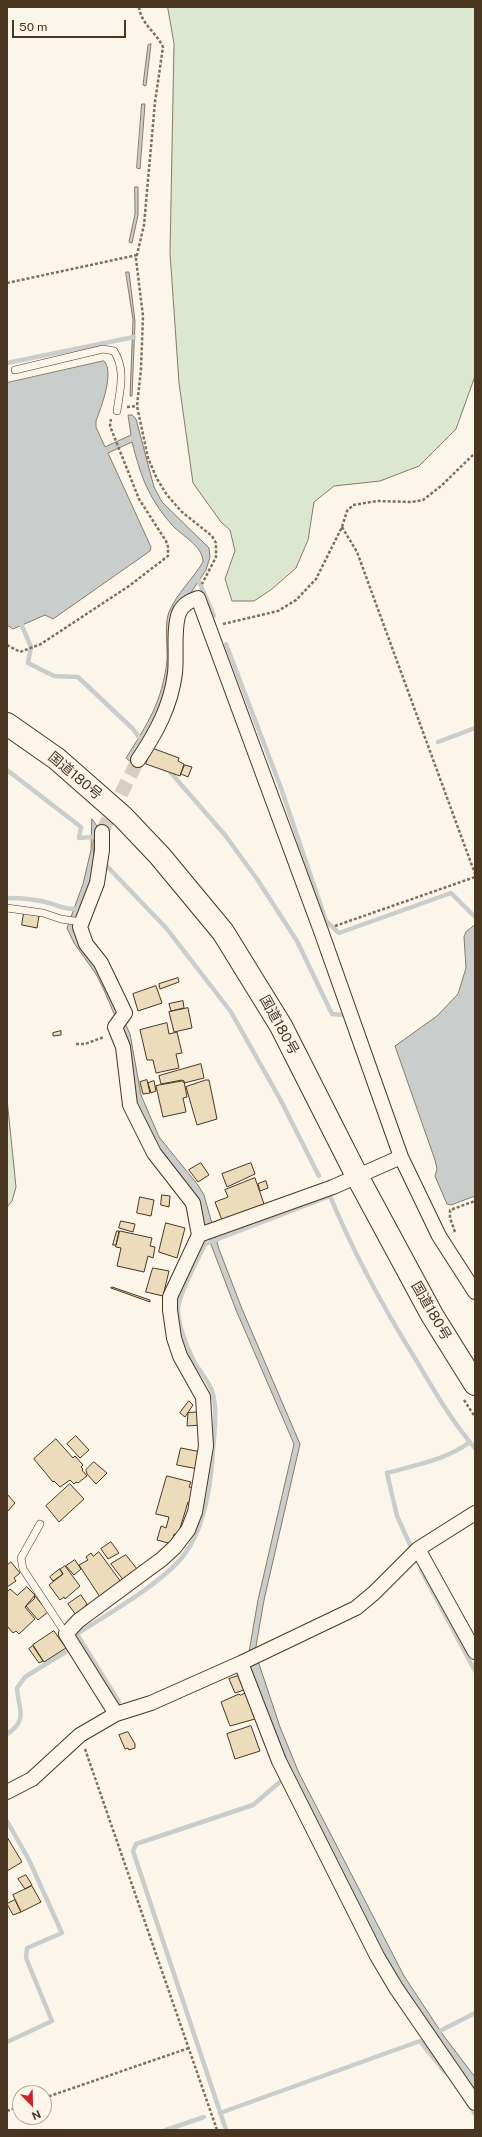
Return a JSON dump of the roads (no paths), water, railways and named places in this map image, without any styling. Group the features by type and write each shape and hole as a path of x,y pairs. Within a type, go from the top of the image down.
{"highway":[{"name":"国道180号","path":"7,724 57,759 123,817 160,856 223,932 281,1026 357,1176 432,1315 475,1384"}],"street":[{"path":"138,760 156,732 170,699 175,674 177,621 180,611 187,602 198,598 321,931 401,1157 439,1236 475,1292"},
{"path":"102,832 97,883 80,922 81,932 86,944 101,963 125,1013 116,1029 122,1047 130,1105 154,1153 193,1203 198,1235 170,1297 170,1310 174,1338 180,1356 203,1397 205,1409 206,1446 195,1512 188,1530 175,1547 149,1570 75,1624 66,1634 116,1714"},
{"path":"198,1235 333,1187 401,1157"},
{"path":"7,1792 32,1779 80,1735 116,1714 151,1703 241,1663 356,1608 374,1593 418,1549 475,1513"},
{"path":"418,1549 475,1652"},
{"path":"241,1663 279,1761 377,1956 396,1988 475,2103"}],"lane":[{"path":"16,370 103,349 114,351 119,360 122,372 117,411"},
{"path":"7,908 42,913 66,920 80,922"},
{"path":"40,1524 21,1558 23,1569 66,1634"}],"waterway":[{"path":"7,363 134,337"},
{"path":"197,577 214,616"},
{"path":"19,619 31,647 28,663 54,676 78,677 133,729 141,740"},
{"path":"226,644 281,788 326,921 339,933 451,893 475,917"},
{"path":"438,742 475,728"},
{"path":"7,770 81,827 79,838 92,837"},
{"path":"171,773 225,835 257,879 297,941 332,1014 343,1015"},
{"path":"103,862 167,929 231,1012 280,1099 319,1176"},
{"path":"7,898 33,900 65,908 76,909"},
{"path":"119,1702 77,1634 134,1598 174,1566 191,1544 202,1519 211,1478 215,1429 215,1406 212,1391 194,1361 185,1340 180,1326 178,1308 185,1285 205,1244 330,1196 359,1259 392,1320 444,1406 475,1448"},
{"path":"411,1547 397,1516 387,1473 441,1458 470,1442"},
{"path":"421,1570 475,1671"},
{"path":"7,1734 14,1729 20,1719 21,1713 17,1688 25,1677 72,1648"},
{"path":"226,2130 133,1851 136,1844 253,1805 281,1781"},
{"path":"7,1821 29,1860 62,1933 27,1948 26,1958 52,2021 7,2042"},
{"path":"436,2033 475,2013"},
{"path":"220,2113 420,2041 445,2072"},
{"path":"468,2104 475,2114"},
{"path":"166,2130 204,2117"}],"tunnel":[{"path":"102,832 138,760"}]}
